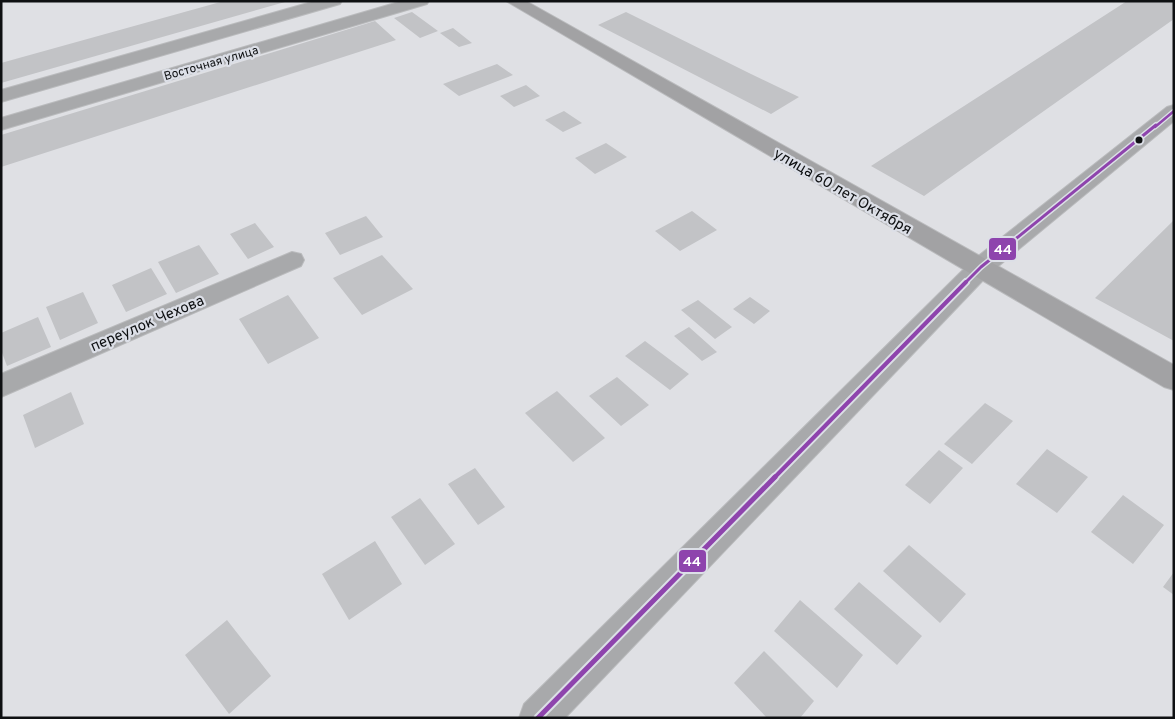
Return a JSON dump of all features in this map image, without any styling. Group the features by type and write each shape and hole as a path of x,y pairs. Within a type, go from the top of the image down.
{"main road":[{"name":"улица 60 лет Октября","path":"514,1 892,220 981,266 1174,379"}],"street":[{"name":"Восточная улица","path":"1,96 334,1"},
{"name":"Восточная улица","path":"1,124 421,1"},
{"path":"538,718 981,266 1174,111"},
{"name":"переулок Чехова","path":"1,386 292,260"}],"building":[{"path":"224,1 285,2 1,83 1,63"},
{"path":"1127,1 1174,1 1174,19 924,196 871,166"},
{"path":"412,12 438,31 420,38 394,18"},
{"path":"626,12 799,97 771,114 598,25"},
{"path":"375,21 396,40 1,167 1,135"},
{"path":"453,28 472,43 459,47 440,33"},
{"path":"497,64 513,75 459,96 443,84"},
{"path":"526,85 540,96 514,107 500,96"},
{"path":"564,111 582,123 563,132 545,120"},
{"path":"606,143 627,157 595,174 575,158"},
{"path":"692,211 717,230 680,251 655,231"},
{"path":"366,216 383,237 340,255 325,233"},
{"path":"1174,220 1174,341 1095,298"},
{"path":"255,223 274,247 248,259 230,234"},
{"path":"199,245 219,274 176,293 158,262"},
{"path":"382,255 413,289 362,315 333,278"},
{"path":"151,268 167,294 126,312 112,285"},
{"path":"83,292 98,323 60,340 46,307"},
{"path":"288,295 319,338 268,364 239,319"},
{"path":"750,297 770,311 754,324 733,309"},
{"path":"698,300 732,327 715,339 681,310"},
{"path":"38,317 51,347 7,366 1,350 1,333"},
{"path":"689,327 717,352 702,361 674,336"},
{"path":"645,341 689,374 670,390 625,356"},
{"path":"617,377 649,405 621,426 589,396"},
{"path":"557,391 605,438 573,462 525,413"},
{"path":"71,392 84,424 35,448 23,415"},
{"path":"985,403 1013,421 972,464 944,444"},
{"path":"1047,449 1088,477 1057,513 1016,484"},
{"path":"939,450 963,468 930,504 905,485"},
{"path":"475,468 505,507 478,525 448,484"},
{"path":"1123,495 1164,525 1133,564 1091,532"},
{"path":"420,498 455,544 425,565 391,517"},
{"path":"375,541 402,584 349,620 322,574"},
{"path":"909,545 966,594 940,623 883,571"},
{"path":"1174,572 1174,595 1163,587"},
{"path":"859,582 922,636 897,665 834,609"},
{"path":"800,600 863,655 837,688 774,631"},
{"path":"227,620 271,676 229,714 185,655"},
{"path":"764,651 814,701 800,718 767,718 734,683"}],"transit line":[{"name":"44","path":"538,718 981,267 1174,111"}]}
